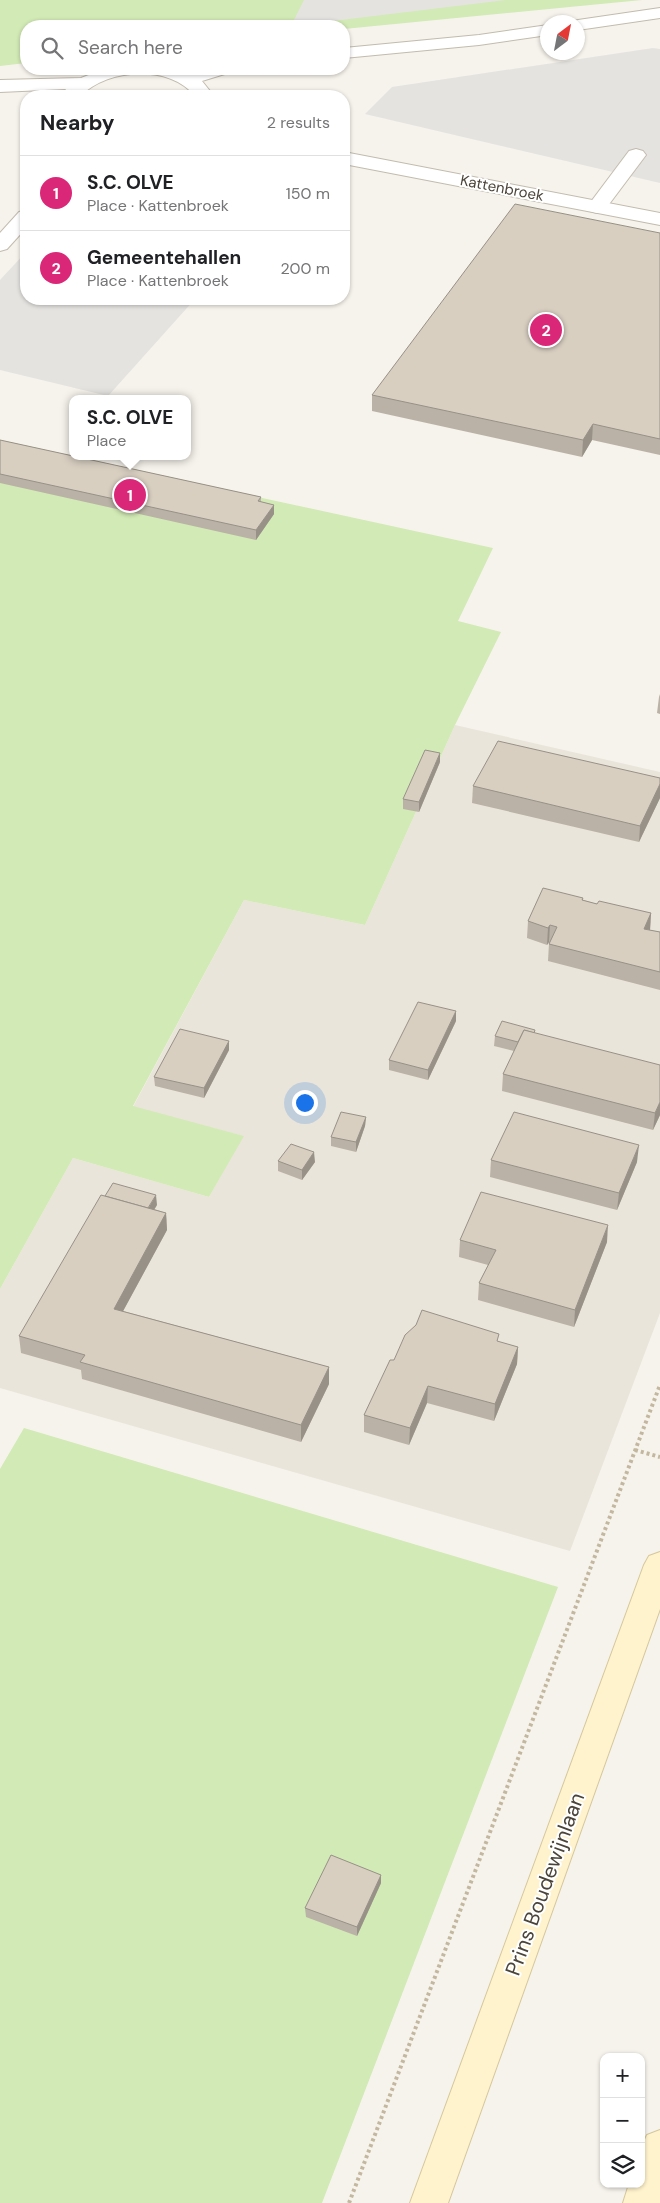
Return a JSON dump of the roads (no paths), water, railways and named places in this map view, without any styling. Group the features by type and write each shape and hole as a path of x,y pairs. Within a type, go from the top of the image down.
{"main road":[{"name":"Prins Boudewijnlaan","path":"429,2203 656,1586"},
{"path":"642,2203 660,2147"}],"street":[{"path":"585,24 660,13"},
{"path":"350,52 478,40 540,31"},
{"path":"0,86 76,90 103,75"},
{"path":"177,75 189,79 201,90"},
{"path":"189,79 202,75"},
{"path":"597,207 636,155"},
{"name":"Kattenbroek","path":"350,159 660,219"},
{"path":"0,245 20,223"}],"place":[{"name":"Gemeentehallen","path":"546,330"},
{"name":"S.C. OLVE","path":"130,495"}]}
